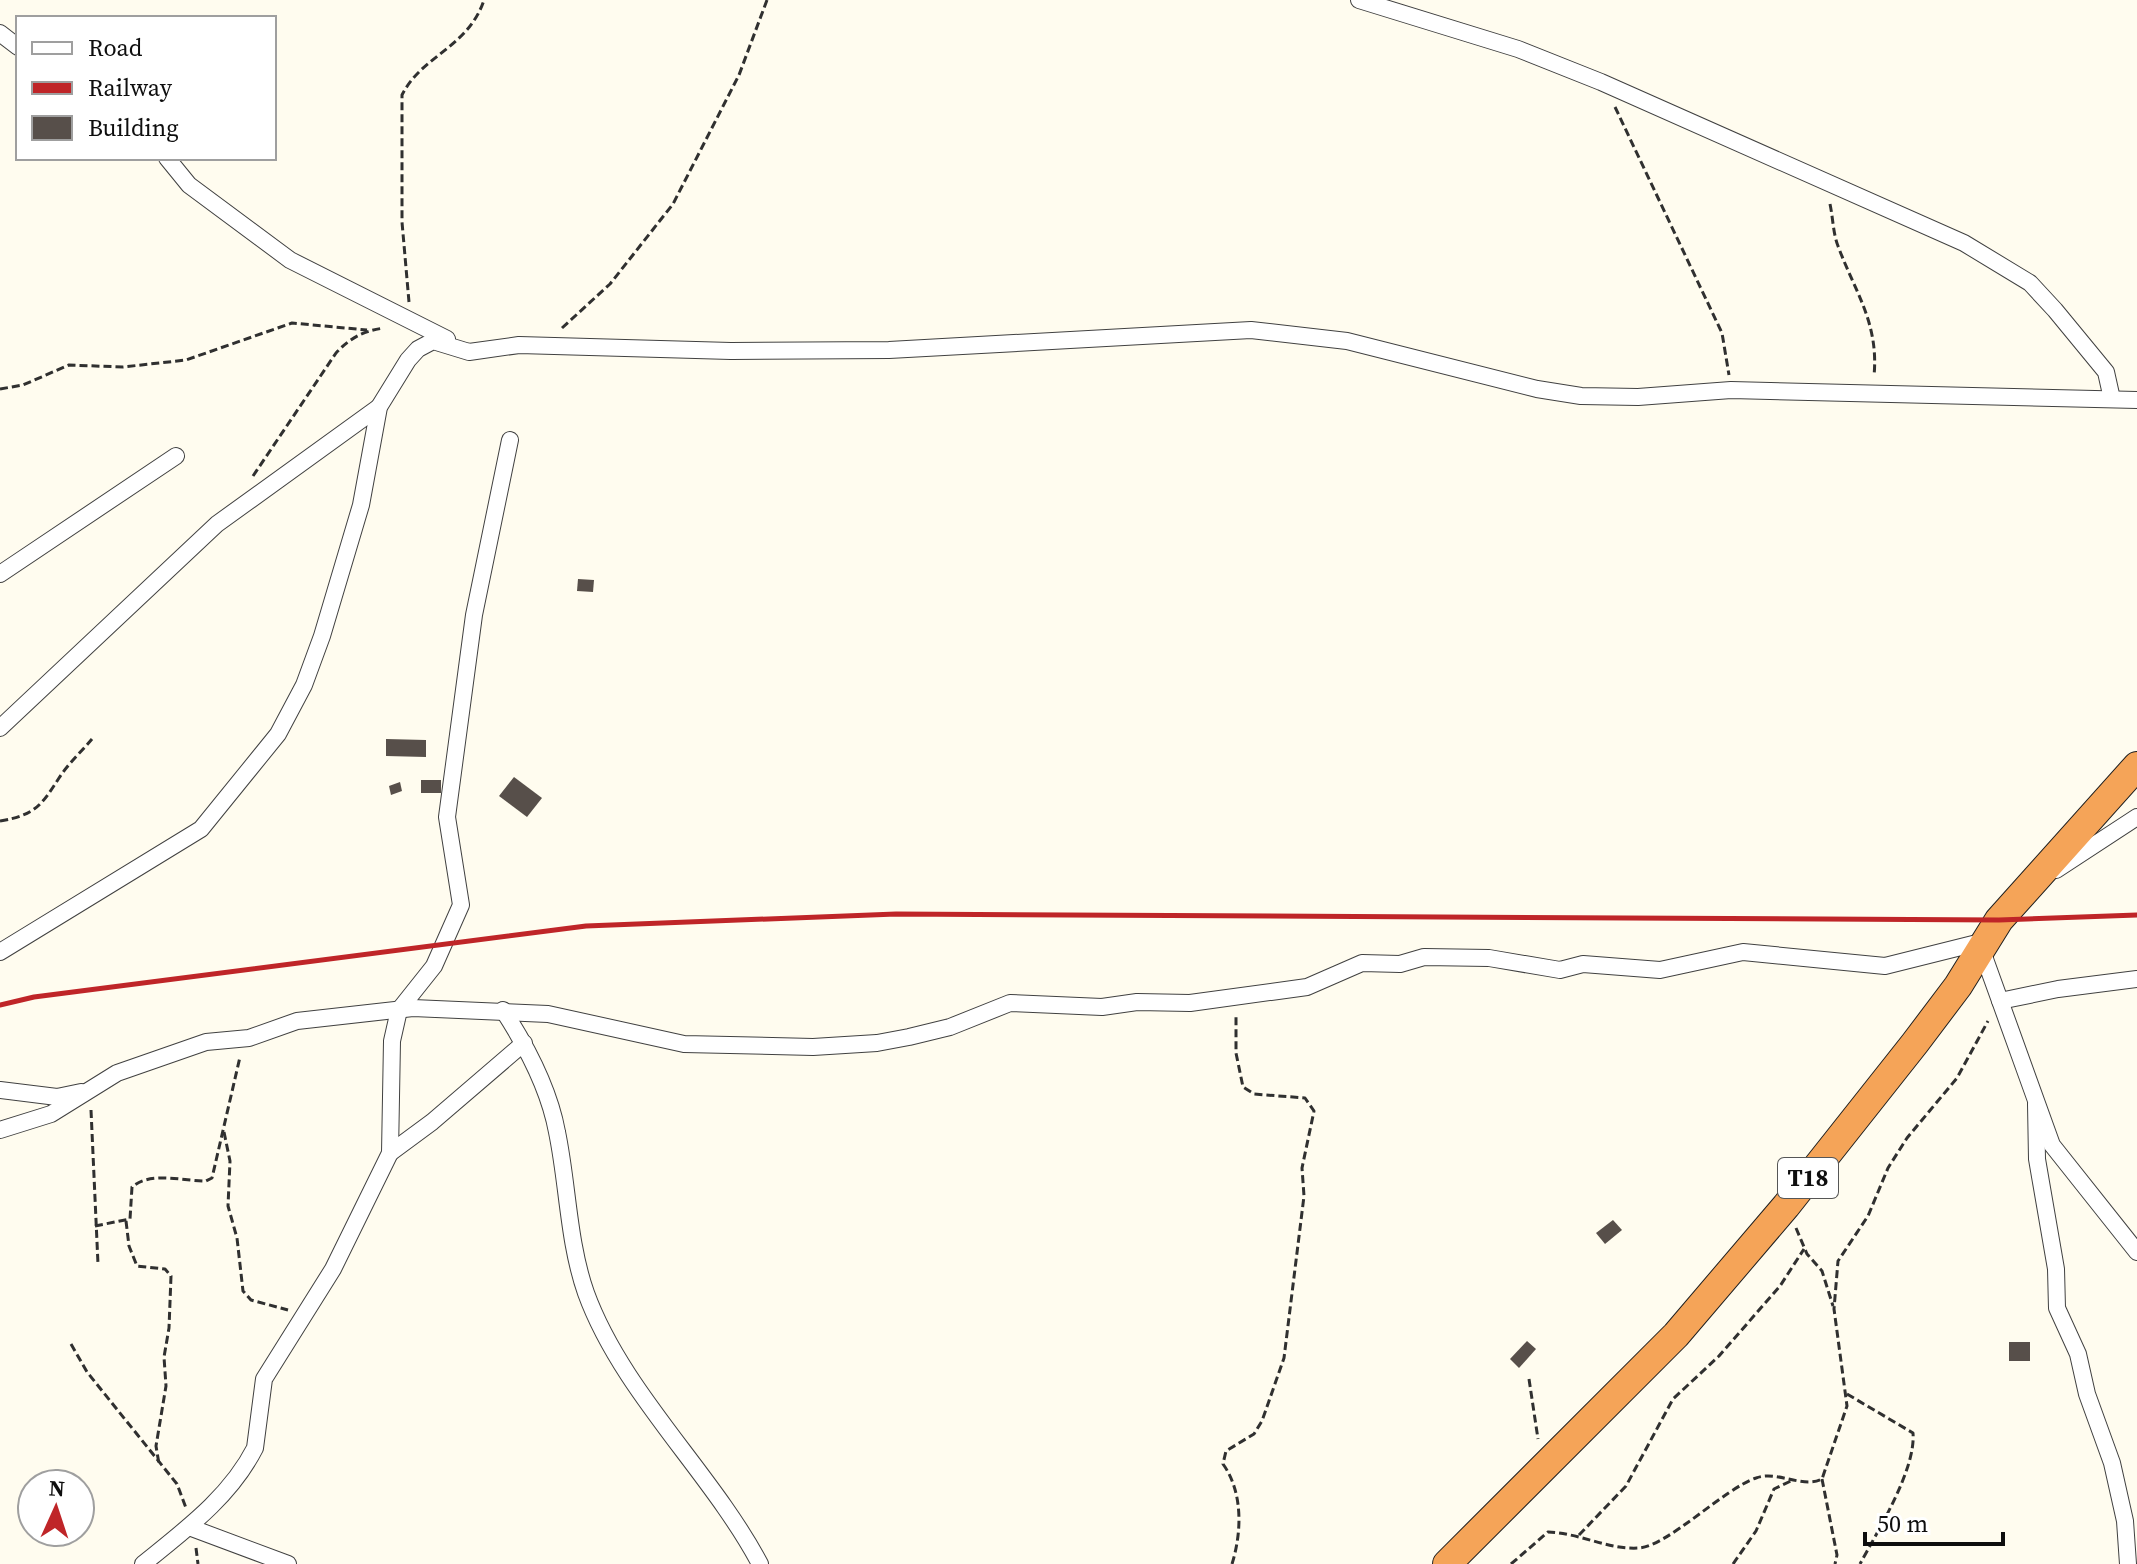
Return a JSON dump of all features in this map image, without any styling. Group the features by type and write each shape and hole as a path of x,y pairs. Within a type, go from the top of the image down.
{"highway":[{"name":"T18","path":"1447,1564 1676,1335 1786,1206 1958,986 1983,944 2137,766"}],"street":[{"path":"1359,0 1518,49 1601,82 1964,243 2030,283 2106,372 2112,399"},
{"path":"0,33 16,45"},
{"path":"169,160 199,193 290,260 371,303 410,318 469,352"},
{"path":"0,728 217,524 379,407 418,349 433,341 469,352 543,346 889,350 1251,330 1347,341 1506,382 1581,396 1638,397 1731,390 2137,400"},
{"path":"0,952 201,829 278,734 304,685 322,636 364,492 379,407"},
{"path":"143,1564 215,1504 250,1457 255,1448 261,1386 347,1244 390,1153 391,1054 399,1010 434,966 461,905 447,817 474,615 510,440"},
{"path":"0,574 176,456"},
{"path":"2031,886 2137,817"},
{"path":"0,1130 51,1114 117,1073 193,1046 245,1038 297,1021 399,1010 503,1010 589,1021 684,1044 813,1047 877,1043 909,1037 950,1027 1010,1003 1110,1007 1137,1002 1190,1003 1318,985 1362,963 1400,964 1424,957 1489,958 1566,970 1583,964 1660,970 1743,952 1885,966 1983,944 2036,1104 2059,1157 2137,1252"},
{"path":"2000,1001 2058,989 2137,979"},
{"path":"503,1010 524,1043 557,1129 571,1222 586,1292 596,1315 639,1388 760,1564"},
{"path":"390,1153 432,1122 524,1043"},
{"path":"0,1090 57,1097 89,1090"},
{"path":"2036,1104 2037,1159 2056,1269 2057,1308 2078,1354 2087,1394 2112,1463 2125,1521 2128,1564"},
{"path":"189,1527 288,1564"}],"path":[{"path":"410,318 402,222 402,95 415,78 465,36 484,0"},
{"path":"543,346 610,284 673,204 739,75 767,0"},
{"path":"1601,82 1652,179 1718,322 1731,390"},
{"path":"1814,174 1825,190 1838,247 1866,308 1876,356 1872,395"},
{"path":"0,389 23,385 69,365 123,367 186,360 292,323 367,330 390,327"},
{"path":"248,483 324,367 349,339 367,330"},
{"path":"0,821 29,812 47,801 60,777 92,739"},
{"path":"1232,1564 1240,1526 1234,1479 1223,1464 1224,1456 1226,1451 1254,1434 1284,1358 1304,1196 1302,1168 1314,1111 1305,1098 1254,1094 1243,1087 1236,1053 1233,996"},
{"path":"1835,1564 1837,1555 1822,1479 1847,1406 1834,1309 1834,1274 1840,1255 1851,1246 1868,1216 1888,1168 1907,1138 1957,1078 2000,1001"},
{"path":"95,1226 126,1221 132,1216 132,1187 136,1183 160,1178 206,1181 212,1178 245,1038"},
{"path":"89,1090 98,1264"},
{"path":"223,1128 230,1161 228,1206 237,1238 243,1291 251,1300 305,1315"},
{"path":"1786,1206 1804,1249 1822,1271 1834,1309"},
{"path":"126,1221 129,1246 137,1266 165,1269 171,1276 169,1328 164,1357 166,1386 156,1446 159,1464"},
{"path":"1579,1535 1626,1486 1673,1399 1719,1356 1780,1286 1804,1249"},
{"path":"71,1344 87,1372 183,1493 189,1527"},
{"path":"1529,1379 1543,1470"},
{"path":"1847,1394 1913,1433 1890,1511 1860,1564"},
{"path":"1511,1564 1543,1534 1579,1535 1608,1546 1649,1547 1749,1481 1770,1476 1816,1482 1822,1479"},
{"path":"1733,1564 1756,1531 1774,1489 1797,1479"}],"building":[{"path":"578,579 594,580 593,592 577,591"},
{"path":"386,739 426,740 426,757 386,756"},
{"path":"514,777 542,798 527,817 499,796"},
{"path":"421,780 441,780 441,793 421,793"},
{"path":"400,782 402,791 391,795 389,786"},
{"path":"1613,1220 1622,1230 1605,1244 1596,1233"},
{"path":"1527,1341 1536,1349 1519,1368 1510,1359"},
{"path":"2009,1342 2030,1342 2030,1361 2009,1361"}],"railway":[{"path":"0,1005 34,997 586,926 896,914 1999,920 2137,915"}]}
